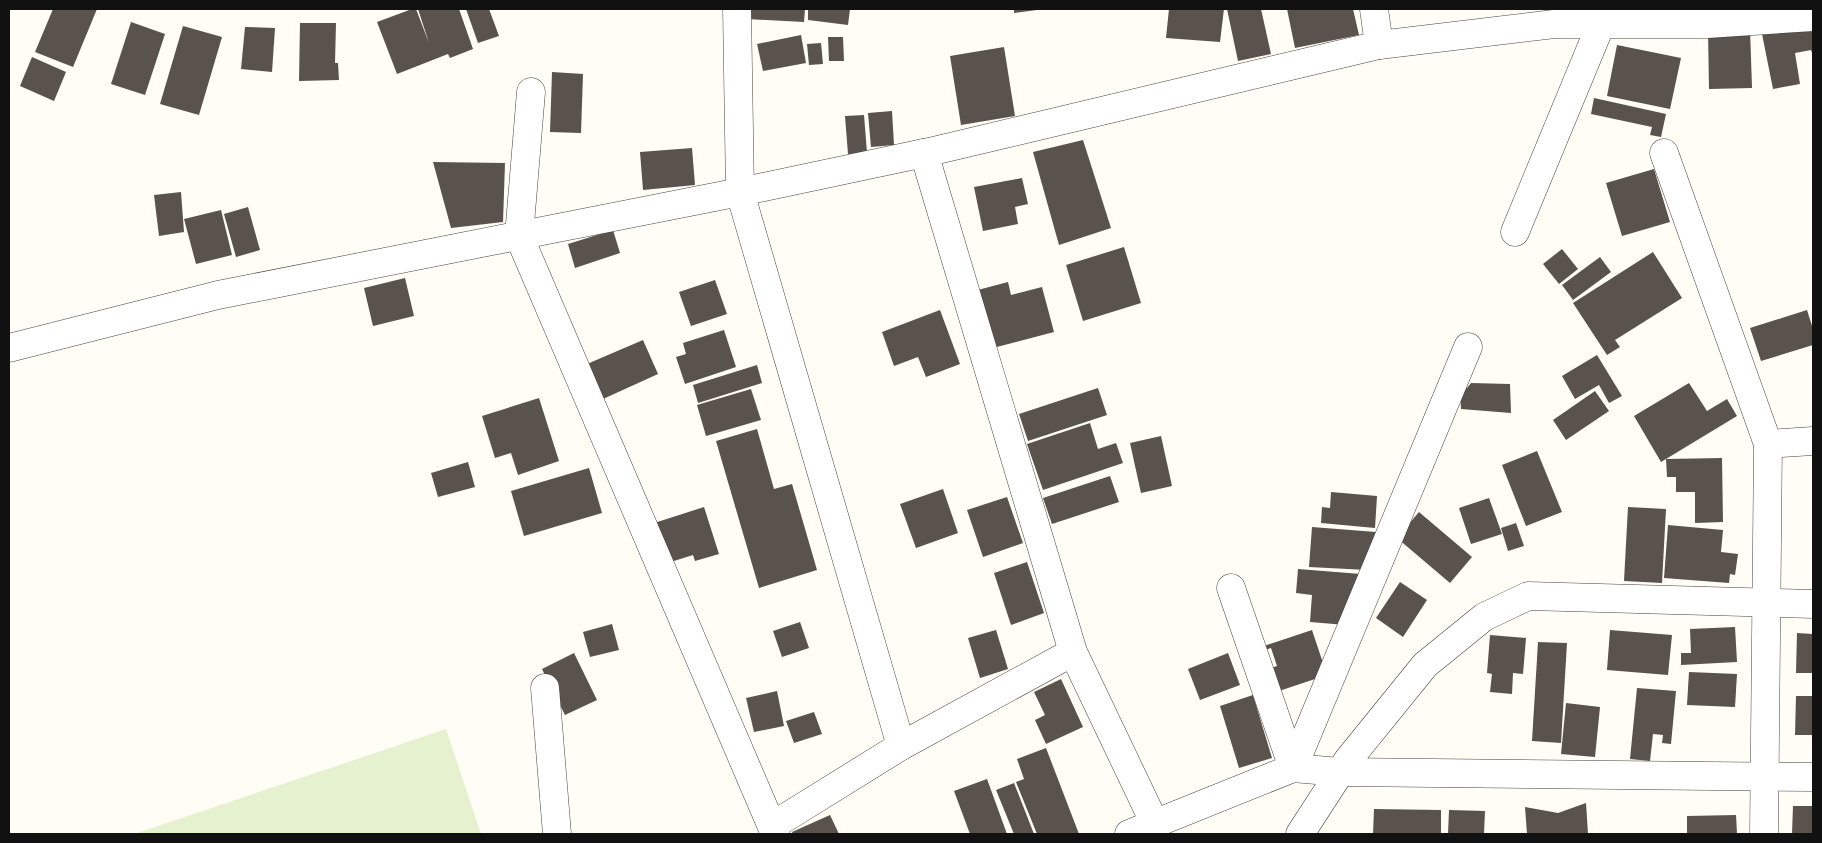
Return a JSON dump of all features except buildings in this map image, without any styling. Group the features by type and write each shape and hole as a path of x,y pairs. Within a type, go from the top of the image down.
{"street":[{"path":"737,9 740,192 900,746"},
{"path":"1374,9 1379,45"},
{"path":"1516,232 1606,16"},
{"path":"9,348 218,295 740,192 924,153 1379,45 1606,16 1707,24 1813,17"},
{"path":"531,92 519,236 773,830 900,746 1073,652"},
{"path":"924,153 1073,652 1155,824"},
{"path":"1664,153 1768,444 1764,834"},
{"path":"1293,768 1468,347"},
{"path":"1768,444 1813,441"},
{"path":"1231,588 1293,768"},
{"path":"1300,834 1340,772 1424,665 1484,617 1528,596 1813,604"},
{"path":"545,688 557,834"},
{"path":"1129,834 1293,768 1340,772 1813,777"}],"green space":[{"path":"446,729 481,834 134,834"}]}
